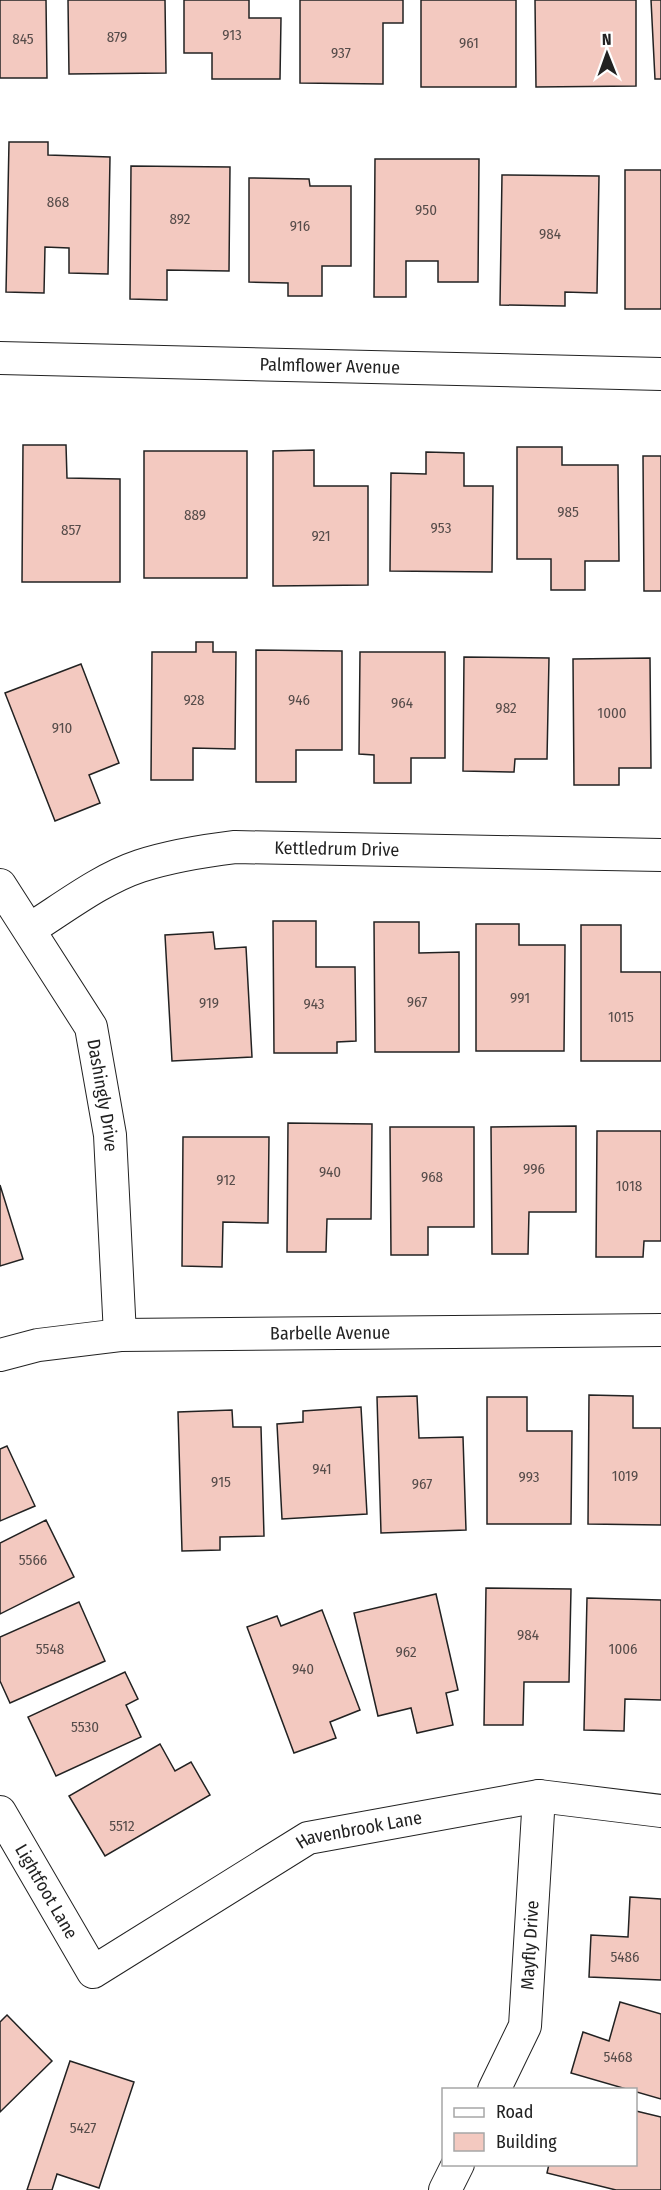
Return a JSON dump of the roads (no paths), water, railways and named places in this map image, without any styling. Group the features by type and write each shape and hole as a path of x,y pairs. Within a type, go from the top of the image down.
{"street":[{"name":"Palmflower Avenue","path":"0,358 661,374"},
{"name":"Kettledrum Drive","path":"30,929 90,891 137,867 185,853 235,847 661,855"},
{"name":"Dashingly Drive","path":"0,885 92,1027 110,1135 120,1335"},
{"name":"Barbelle Avenue","path":"0,1355 38,1345 120,1335 661,1330"},
{"name":"Havenbrook Lane","path":"93,1972 308,1838 539,1796 661,1811"},
{"name":"Mayfly Drive","path":"495,2088 525,2026 539,1796"},
{"name":"Lightfoot Lane","path":"0,1812 93,1972"},
{"path":"445,2190 457,2166"}]}
